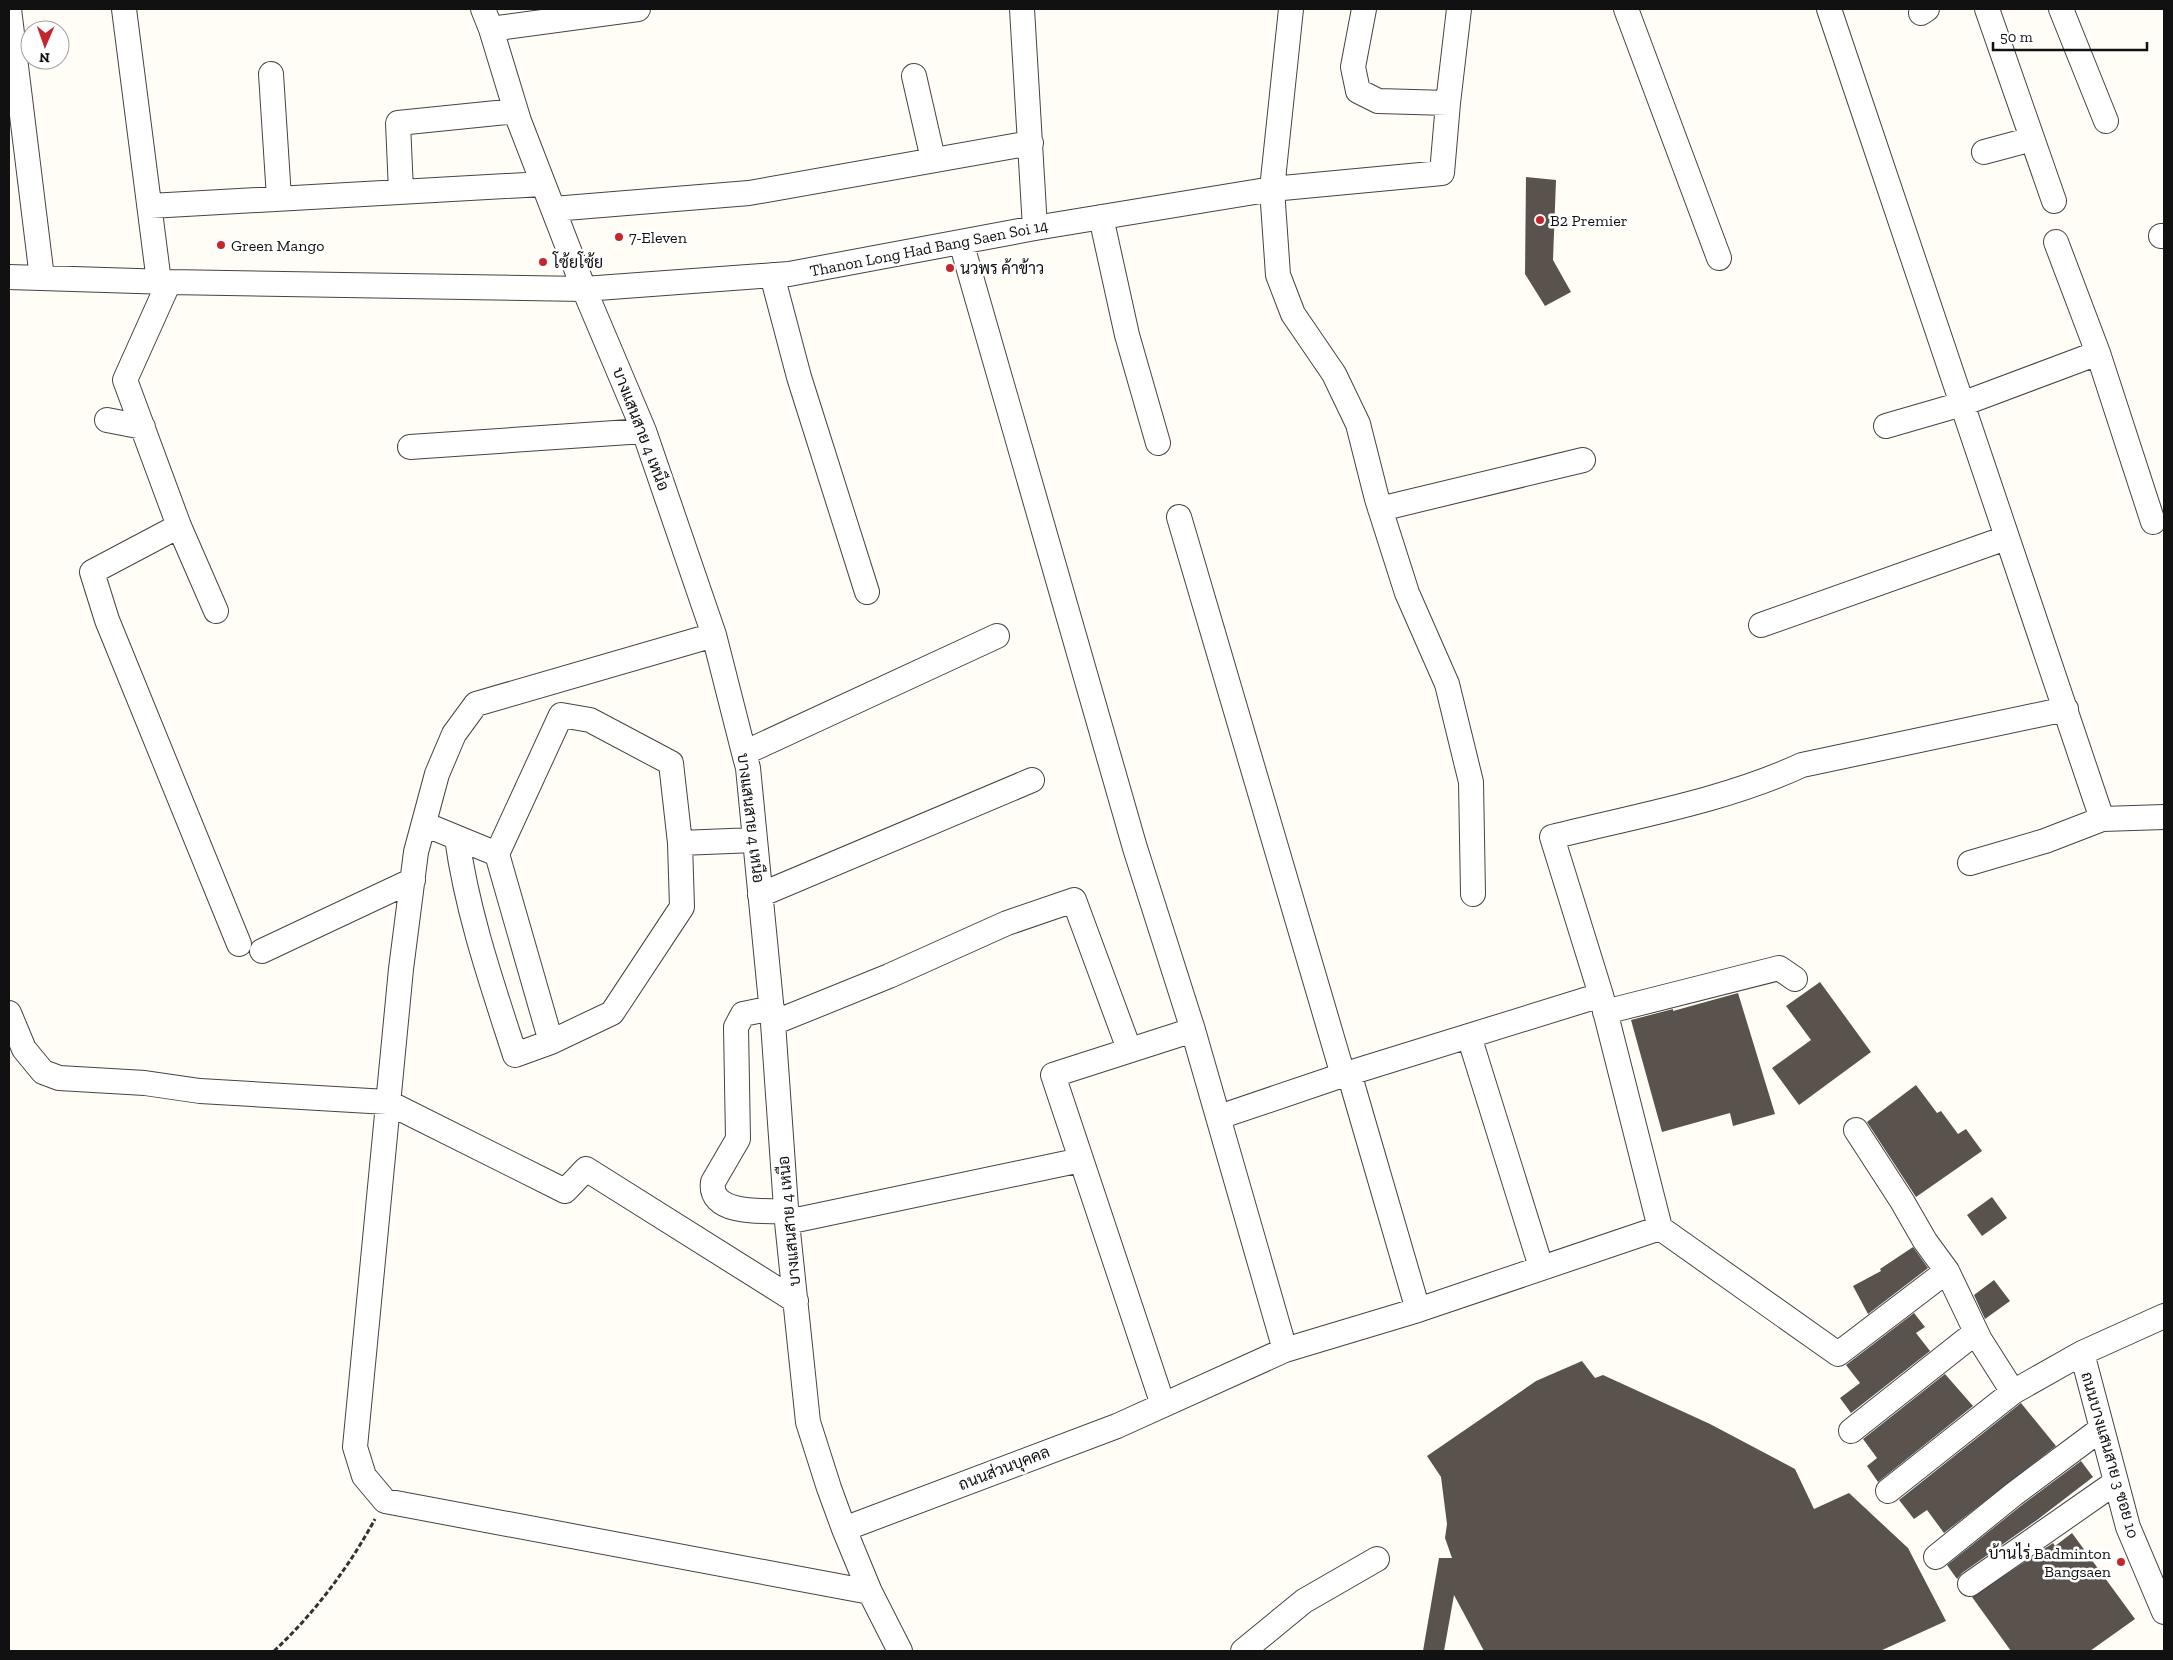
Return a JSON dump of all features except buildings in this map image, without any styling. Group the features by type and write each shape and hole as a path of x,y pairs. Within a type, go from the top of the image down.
{"street":[{"path":"9,9 42,278"},
{"path":"124,9 150,206 164,282 125,380 180,526 216,611"},
{"path":"487,19 638,9"},
{"path":"1022,9 1035,228"},
{"path":"1291,9 1272,189 1278,275 1293,314 1334,374 1358,424 1380,509 1407,593 1447,684 1471,782 1473,894"},
{"path":"1364,9 1353,68 1358,91 1378,101 1448,103 1459,9"},
{"path":"1626,9 1719,258"},
{"path":"1829,9 2102,819"},
{"path":"1987,9 2054,201"},
{"path":"2061,9 2106,121"},
{"name":"บางแสนสาย 4 เหนือ","path":"487,19 516,112 543,184 584,289 644,431 714,635 748,768 772,1015 787,1217 808,1422 844,1529 870,1592 900,1651"},
{"path":"271,74 285,197"},
{"path":"914,76 932,159"},
{"name":"Thanon Long Had Bang Saen Soi 14","path":"9,277 164,282 584,289 790,274 1035,228 1272,189 1442,173 1448,103"},
{"path":"400,191 398,123 516,112"},
{"path":"1984,152 2032,139"},
{"path":"553,209 749,193 932,159 1031,143"},
{"path":"150,206 543,184"},
{"path":"1101,217 1127,335 1158,443"},
{"path":"961,242 1135,848 1219,1117 1285,1350"},
{"path":"2056,242 2098,353 2153,522"},
{"path":"772,275 799,377 867,592"},
{"path":"1886,426 1962,404 2098,353"},
{"path":"107,420 143,427"},
{"path":"410,447 644,431"},
{"path":"1380,509 1583,460"},
{"path":"1179,517 1418,1310"},
{"path":"180,526 92,572 107,620 239,944"},
{"path":"1761,625 2006,538"},
{"path":"714,635 476,704 454,734 437,774 416,852 412,880 387,1102 355,1447 364,1476 385,1501 870,1592"},
{"path":"744,753 997,636"},
{"path":"1948,1271 1838,1354 1660,1228 1603,1004 1552,837 1736,791 1770,780 1802,765 2066,709"},
{"path":"457,838 462,875 494,991 515,1054 551,1042 612,1013 682,908 680,843 671,763 590,720 561,715 497,854 551,1042"},
{"path":"760,895 1032,780"},
{"path":"1970,863 2045,841 2102,819 2164,817"},
{"path":"424,824 497,854"},
{"path":"680,843 755,840"},
{"path":"262,951 412,880"},
{"path":"1081,1160 787,1217 737,1210 724,1203 714,1193 712,1188 713,1182 738,1139 736,1027 743,1014 772,1015 889,976 1007,923 1074,900 1128,1049"},
{"path":"1219,1117 1346,1074 1469,1036 1603,1004 1779,968 1795,979"},
{"path":"9,1013 24,1049 43,1072 59,1078 145,1083 200,1090 387,1102 565,1191 586,1169 796,1301"},
{"path":"1163,1405 1053,1075 1128,1049 1193,1030"},
{"path":"1469,1036 1541,1267"},
{"path":"1856,1130 1902,1201 1925,1241 1948,1271 1976,1332 2013,1392"},
{"name":"ถนนส่วนบุคคล","path":"844,1529 1117,1426 1285,1350 1418,1310 1660,1228"},
{"path":"1888,1491 2013,1392 2082,1353 2164,1316"},
{"path":"1851,1431 1976,1332"},
{"name":"ถนนบางแสนสาย 3 ซอย 10","path":"2082,1353 2128,1526 2164,1612"},
{"path":"1936,1557 2014,1494 2101,1429"},
{"path":"1970,1584 2116,1482"},
{"path":"1243,1651 1304,1601 1377,1559"}],"path":[{"path":"274,1651 293,1634 355,1556 385,1501"}],"place":[{"name":"B2 Premier","path":"1540,220"},
{"name":"7-Eleven","path":"619,237"},
{"name":"Green Mango","path":"221,245"},
{"name":"โซ้ยโซ้ย","path":"543,262"},
{"name":"นวพร ค้าข้าว","path":"950,268"},
{"name":"บ้านไร่ Badminton Bangsaen","path":"2121,1562"}]}
